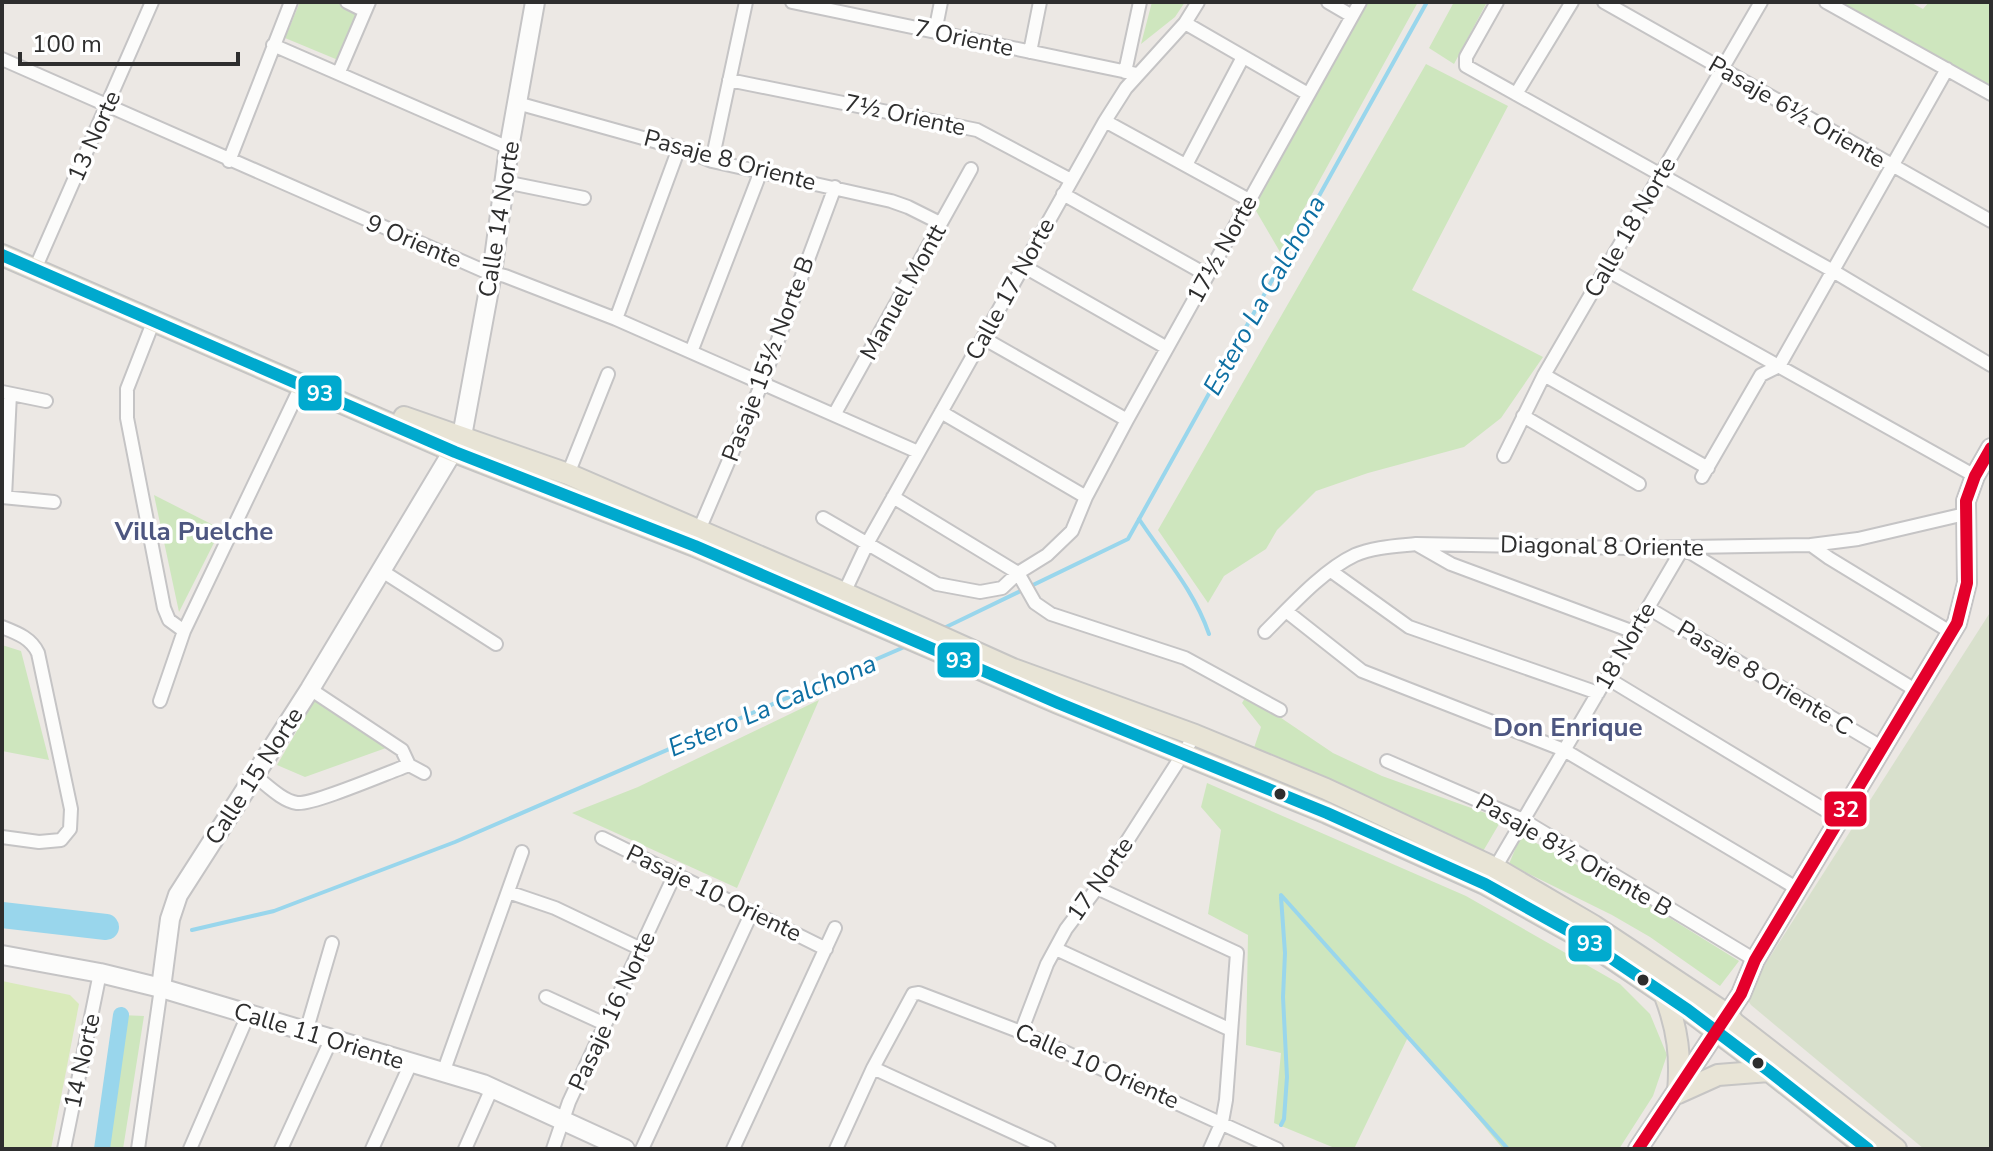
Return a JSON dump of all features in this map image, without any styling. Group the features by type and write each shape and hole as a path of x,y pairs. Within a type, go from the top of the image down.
{"main road":[{"path":"2,255 302,384 459,444 896,634 1013,669 1195,735 1326,789 1495,868 1594,926 1722,1023 1769,1071 1868,1149"},
{"path":"459,444 568,474 699,530 914,624 961,654 1184,755 1327,813 1485,884 1580,937 1665,996 1722,1023 1734,1023 1896,1149"},
{"path":"1665,996 1680,1049 1678,1093 1718,1075 1769,1071"}],"street":[{"name":"13 Norte","path":"35,269 152,2"},
{"path":"229,161 291,2"},
{"path":"339,72 367,6 347,2"},
{"name":"Calle 14 Norte","path":"459,444 492,273 509,148 535,2"},
{"path":"712,161 746,2"},
{"name":"7 Oriente","path":"792,2 844,7 935,32 1131,73"},
{"path":"935,32 941,2"},
{"path":"1030,52 1040,2"},
{"path":"1131,73 1140,2"},
{"name":"Calle 17 Norte","path":"844,593 868,542 1131,73 1185,23 1198,2"},
{"path":"1328,2 1352,16"},
{"name":"17½ Norte","path":"823,518 925,578 961,590 992,591 1002,588 1021,577 1072,531 1086,497 1127,420 1360,2"},
{"path":"1497,2 1466,57 1466,66 1833,271 1991,365"},
{"path":"1516,94 1572,2"},
{"name":"Pasaje 6½ Oriente","path":"1604,2 1991,221"},
{"name":"Calle 18 Norte","path":"1504,456 1544,375 1761,2"},
{"path":"1826,2 1991,94"},
{"path":"1185,23 1308,94"},
{"path":"273,45 509,148"},
{"path":"1186,165 1243,57"},
{"name":"9 Oriente","path":"2,59 229,161 492,273 616,319 918,452"},
{"path":"1544,375 1705,472 1761,375 1779,366 1947,69"},
{"name":"7½ Oriente","path":"729,80 977,130 1071,180"},
{"name":"Pasaje 8 Oriente","path":"517,103 679,148 712,161 835,187 908,207 940,223"},
{"path":"1105,121 1249,200"},
{"path":"616,319 679,148"},
{"name":"Manuel Montt","path":"834,415 971,169"},
{"path":"691,352 761,171"},
{"path":"505,182 584,198"},
{"name":"Pasaje 15½ Norte B","path":"699,530 762,383 835,187"},
{"path":"1063,194 1207,275"},
{"path":"1023,266 1167,348"},
{"path":"1605,269 1975,476"},
{"path":"154,320 127,389 127,418 164,608 169,620 184,631"},
{"path":"983,338 1127,420"},
{"path":"568,474 608,374"},
{"path":"160,701 184,631 302,384"},
{"path":"46,401 6,393 4,497 54,502"},
{"path":"941,412 1086,497"},
{"path":"1523,416 1639,484"},
{"name":"Calle 15 Norte","path":"138,1149 170,919 178,895 310,689 459,444"},
{"path":"1638,1149 1741,994 1755,960 1952,633 1961,613 1967,583 1965,514 1969,488 1991,448"},
{"path":"893,497 1021,577 1035,603 1051,614 1185,658 1280,710"},
{"name":"Diagonal 8 Oriente","path":"1265,632 1331,571 1356,555 1416,544 1683,548 1811,545 1858,539 1965,514"},
{"path":"1416,544 1451,564 1634,632"},
{"path":"1811,545 1952,633"},
{"path":"1683,548 1917,691"},
{"name":"18 Norte","path":"1495,868 1683,548"},
{"path":"382,571 496,644"},
{"path":"1331,571 1409,627 1598,693"},
{"name":"Pasaje 8 Oriente C","path":"1648,608 1883,748"},
{"path":"1286,611 1344,659 1370,675 1564,750 1798,889"},
{"path":"2,627 23,636 34,645 42,665 71,809 70,829 66,836 52,843 2,837"},
{"path":"1607,678 1840,819"},
{"path":"310,689 402,750 409,765 424,773"},
{"name":"17 Norte","path":"1021,1032 1047,964 1066,929 1097,888 1195,735"},
{"name":"Pasaje 8½ Oriente B","path":"1387,761 1523,820 1755,960"},
{"path":"255,776 297,803 409,765"},
{"name":"Pasaje 10 Oriente","path":"602,838 826,949"},
{"path":"443,1073 522,852"},
{"name":"Pasaje 16 Norte","path":"553,1149 605,1024 675,874"},
{"path":"1097,888 1237,953 1228,1087 1222,1122 1210,1149"},
{"path":"508,892 555,908 641,949"},
{"path":"642,1149 752,912"},
{"path":"733,1149 835,928"},
{"path":"306,1032 332,943"},
{"path":"1056,949 1231,1030"},
{"name":"Calle 11 Oriente","path":"2,955 161,988 492,1088 625,1149"},
{"name":"14 Norte","path":"64,1149 100,973"},
{"name":"Calle 10 Oriente","path":"873,1068 913,994 925,993 1021,1032 1277,1149"},
{"path":"546,997 605,1024"},
{"path":"190,1149 248,1015"},
{"path":"281,1149 331,1040"},
{"path":"372,1149 411,1063"},
{"path":"840,1148 873,1068 1049,1149"},
{"path":"465,1149 492,1088"}],"green space":[{"path":"300,2 349,2 360,7 338,60 285,38"},
{"path":"1152,2 1185,2 1175,17 1141,44"},
{"path":"1367,2 1418,2 1280,252 1252,204"},
{"path":"1454,2 1487,2 1454,64 1429,48"},
{"path":"1839,2 1910,2 1923,9 1929,2 1991,2 1991,87"},
{"path":"1426,64 1508,106 1412,290 1543,357 1501,418 1464,447 1368,473 1316,491 1277,530 1266,549 1224,576 1208,603 1158,530"},
{"path":"154,495 221,529 179,612"},
{"path":"1991,611 1991,1149 1924,1149 1751,1005 1745,996"},
{"path":"2,645 21,651 49,760 2,751"},
{"path":"1247,695 1333,753 1382,776 1502,819 1482,853 1254,748 1261,727 1242,703"},
{"path":"316,698 386,748 305,777 277,765"},
{"path":"819,700 737,888 572,813 638,787"},
{"path":"1207,783 1466,896 1620,984 1650,1014 1667,1055 1653,1096 1619,1149 1503,1149 1409,1035 1354,1149 1337,1149 1274,1123 1281,1053 1246,1045 1248,935 1208,914 1221,830 1201,807"},
{"path":"1521,835 1631,894 1739,961 1720,986 1650,937 1612,915 1509,864"},
{"path":"2,981 70,995 79,1004 51,1149 2,1149"},
{"path":"121,1015 144,1016 123,1149 102,1149"}],"waterway":[{"name":"Estero La Calchona","path":"942,629 1128,539 1427,2"},
{"path":"1139,519 1187,588 1209,634"},
{"name":"Estero La Calchona","path":"192,930 274,911 455,842 909,645"},
{"path":"1281,895 1508,1149"},
{"path":"1281,897 1287,1077 1281,1125"},
{"path":"2,915 106,927"},
{"path":"102,1149 121,1015"}],"transit line":[{"name":"93","path":"2,255 455,452 695,546 1058,703 1327,813 1485,884 1580,937 1688,1010 1868,1149"},
{"name":"32","path":"1638,1149 1741,994 1755,960 1957,623 1967,583 1966,501 1975,476 1991,448"}],"district":[{"name":"Villa Puelche","path":"194,531"},
{"name":"Don Enrique","path":"1568,727"}]}
